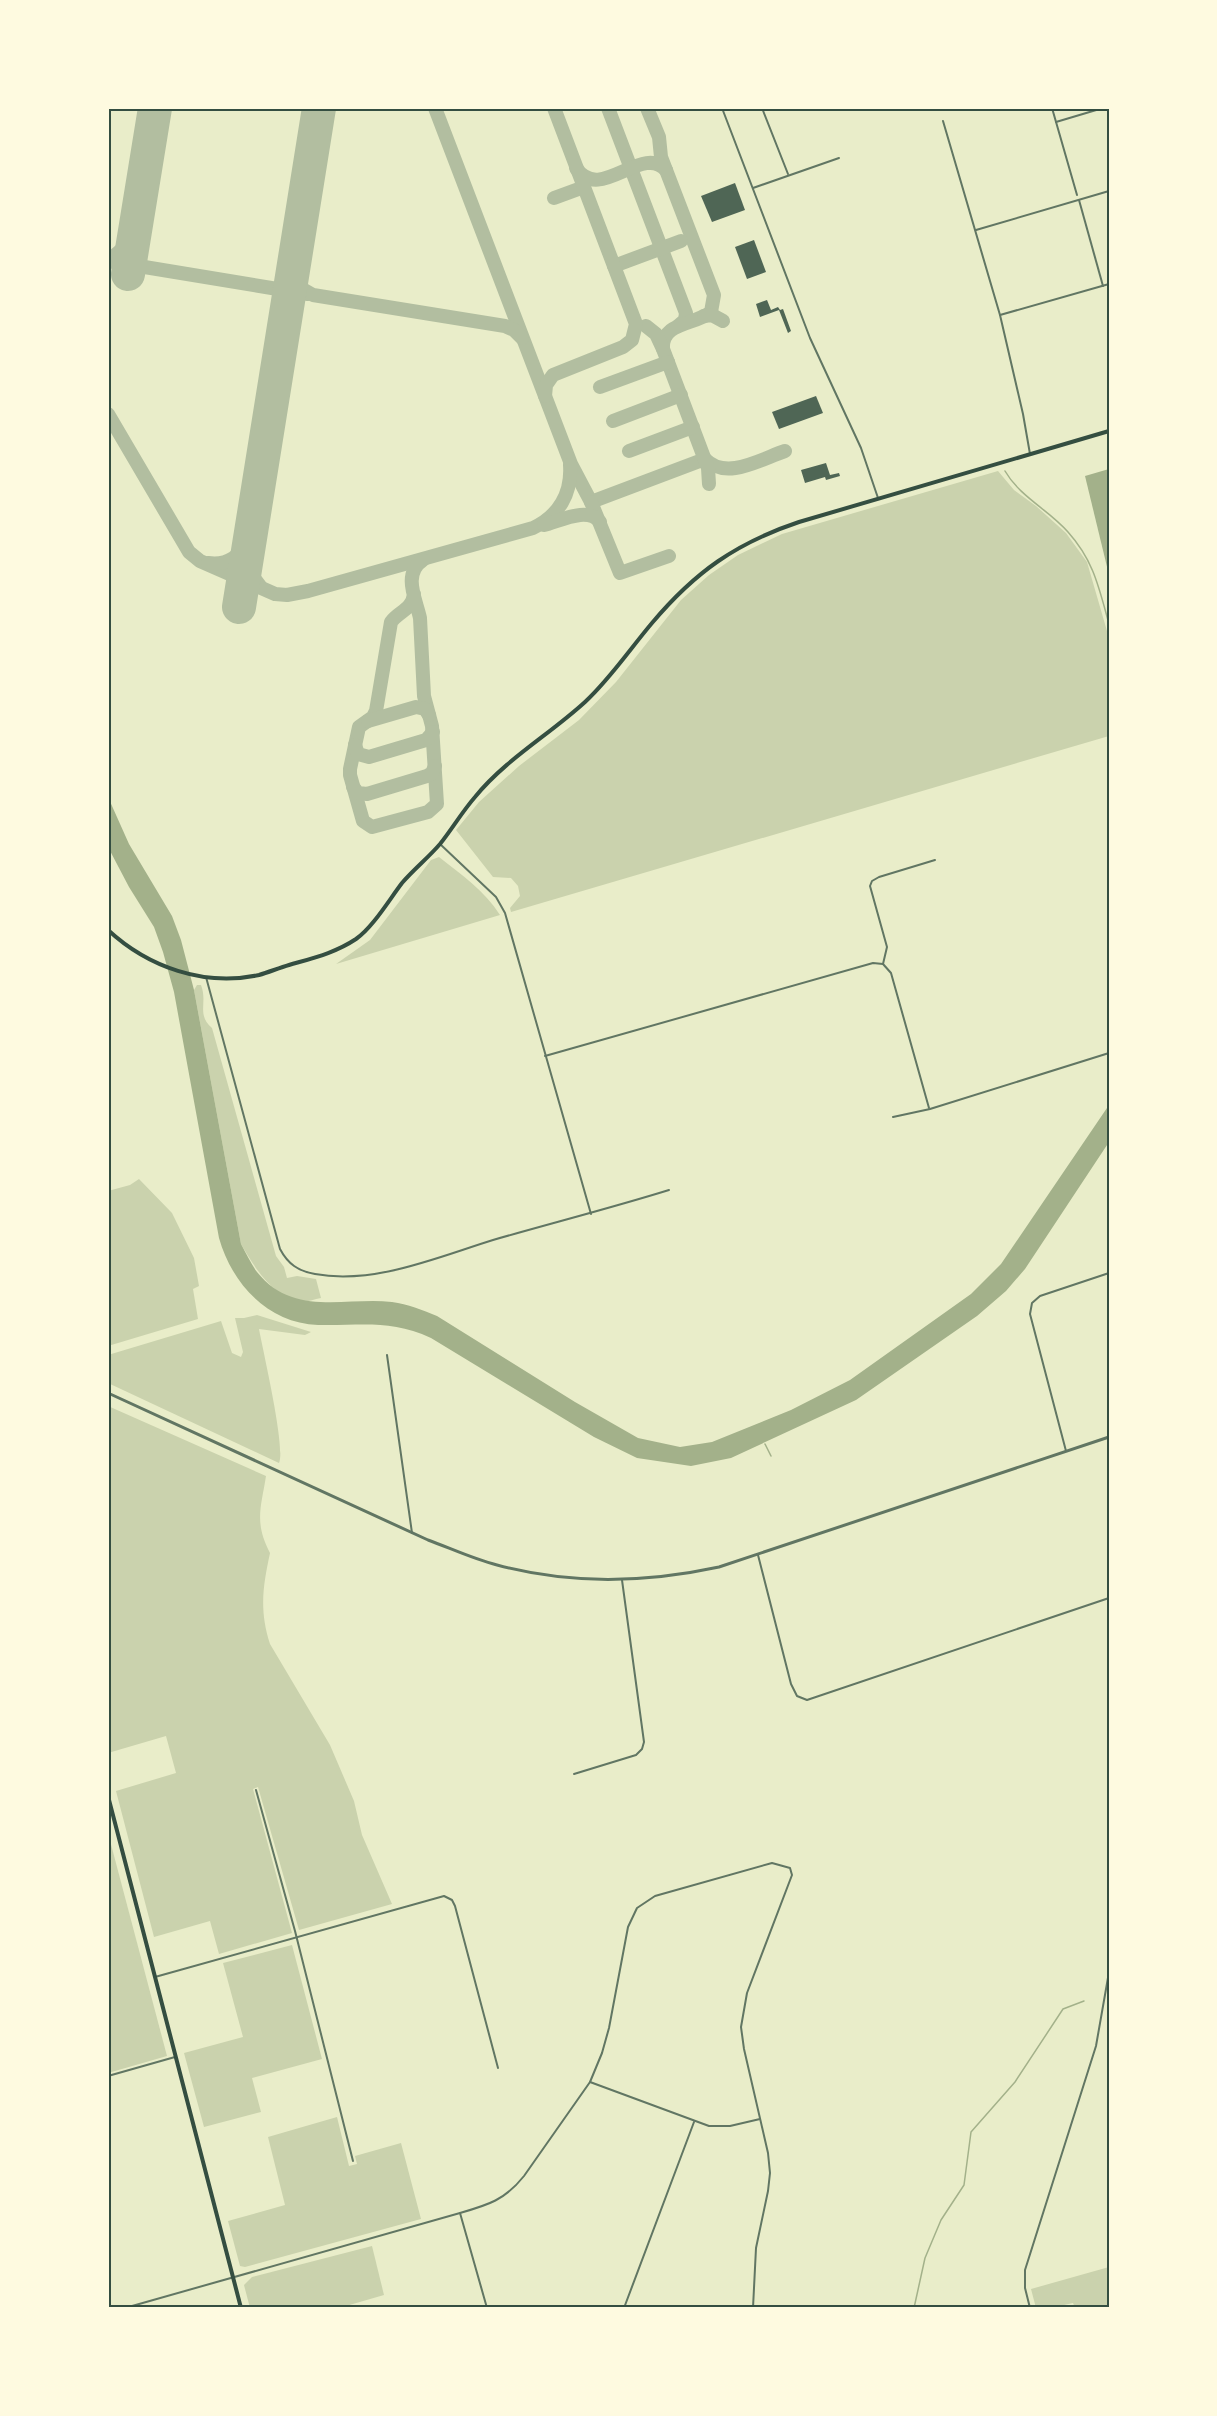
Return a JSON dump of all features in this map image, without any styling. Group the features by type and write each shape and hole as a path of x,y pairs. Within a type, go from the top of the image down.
{"main road":[{"path":"108,930 134,951 168,968 205,977 237,978 259,975 326,956 358,938 409,875 440,844 476,795 501,769 585,702 654,621 706,569 728,553 775,531 1109,431"},
{"path":"108,1796 241,2308"}],"street":[{"path":"722,108 810,338 864,457 878,499"},
{"path":"762,108 788,174"},
{"path":"1052,108 1077,195"},
{"path":"1056,122 1103,108"},
{"path":"943,120 1000,315 1030,455"},
{"path":"753,188 838,158"},
{"path":"976,230 1109,191"},
{"path":"1079,200 1103,286"},
{"path":"1000,315 1109,284"},
{"path":"440,844 496,897 505,914 591,1214"},
{"path":"883,964 888,947 870,886 872,881 935,860"},
{"path":"546,1056 873,963 883,964 891,973 930,1109"},
{"path":"205,977 280,1249 293,1266 316,1275 345,1276 394,1269 669,1190"},
{"path":"893,1117 930,1109 1109,1053"},
{"path":"1066,1451 1030,1314 1032,1303 1040,1296 1109,1273"},
{"path":"387,1355 412,1533"},
{"path":"108,1393 412,1533 496,1565 535,1574 596,1581 621,1581 689,1574 758,1555 1109,1437"},
{"path":"758,1555 791,1684 801,1699 814,1699 1109,1598"},
{"path":"574,1774 636,1755 642,1749 644,1742 621,1581"},
{"path":"256,1790 353,2161"},
{"path":"108,1827 115,1824"},
{"path":"125,2308 460,2214 501,2200 513,2190 590,2082 602,2053 628,1927 637,1908 656,1896 764,1864 783,1864 790,1868 792,1875 747,1993 741,2027 770,2173 756,2248 753,2308"},
{"path":"155,1977 441,1896 448,1897 455,1906 498,2068"},
{"path":"1030,2308 1025,2288 1025,2270 1096,2046 1109,1972"},
{"path":"108,2076 175,2057"},
{"path":"590,2082 694,2122 720,2128 760,2119"},
{"path":"624,2308 694,2122"},
{"path":"460,2214 487,2308"}],"shaded area":[{"path":"1109,469 1109,575 1085,476"},
{"path":"998,471 1014,490 1066,533 1087,562 1109,638 1109,736 511,912 510,908 520,896 518,886 511,878 493,877 456,830 479,802 519,766 579,720 616,682 681,600 709,575 738,555 782,534"},
{"path":"108,797 129,844 172,916 181,940 194,990 241,1244 257,1272 271,1286 287,1295 303,1300 392,1302 437,1316 575,1402 638,1438 680,1447 712,1442 791,1410 850,1380 971,1294 1001,1264 1109,1105 1109,1142 1025,1269 1006,1291 977,1316 856,1400 731,1458 691,1466 637,1458 594,1437 431,1338 389,1326 300,1323 268,1309 243,1285 233,1271 219,1238 174,992 163,952 154,927 108,847"},
{"path":"439,857 480,890 500,915 336,964 370,940 431,860"},
{"path":"197,985 201,985 203,991 203,1013 212,1028 276,1256 284,1267 287,1278 297,1276 316,1279 321,1298 302,1302 291,1299 273,1288 259,1272 241,1244 194,990"},
{"path":"139,1179 172,1213 194,1258 199,1286 193,1289 198,1319 108,1346 108,1191 130,1185"},
{"path":"257,1315 311,1332 305,1335 259,1329 277,1420 279,1463 108,1383 108,1355 221,1321 232,1353 241,1357 243,1352 235,1318"},
{"path":"108,1406 266,1476 260,1523 270,1553 263,1609 270,1644 330,1745 354,1801 362,1835 392,1904 299,1930 258,1787 253,1789 292,1933 219,1954 210,1921 154,1937 116,1791 176,1773 166,1736 108,1753"},
{"path":"108,1833 167,2056 108,2073"},
{"path":"292,1945 322,2059 252,2078 261,2112 204,2127 184,2053 243,2037 223,1963"},
{"path":"337,2117 349,2166 357,2164 355,2156 401,2143 421,2219 245,2267 240,2266 228,2221 285,2205 268,2137"},
{"path":"372,2246 384,2295 339,2308 250,2308 244,2285 252,2277"},
{"path":"1109,2267 1109,2308 1075,2308 1073,2303 1051,2308 1036,2308 1031,2289"}],"building":[{"path":"735,183 745,210 712,222 701,196"},
{"path":"754,240 766,272 747,279 735,247"},
{"path":"767,300 771,310 778,307 780,310 783,309 791,331 788,333 779,310 760,317 756,304"},
{"path":"816,396 823,413 779,429 772,412"},
{"path":"826,463 830,475 839,473 840,476 826,480 825,477 805,483 801,470"}],"waterway":[{"path":"1005,471 1018,488 1060,524 1077,543 1090,564 1109,624"},
{"path":"765,1444 771,1456"},
{"path":"914,2308 925,2258 941,2220 964,2185 971,2132 1015,2082 1063,2009 1084,2001"}],"taxiway":[{"path":"435,108 571,464 591,502 705,459 713,465 733,468 755,463 785,451"},
{"path":"545,396 546,385 553,375 623,347 632,340 636,324 554,108"},
{"path":"608,108 686,313 685,320 678,326"},
{"path":"647,108 659,137 661,157 714,295 711,312 673,329 667,334 663,349"},
{"path":"576,168 586,177 597,180 645,163 656,164 666,170"},
{"path":"554,198 584,187"},
{"path":"108,261 134,239"},
{"path":"614,266 681,241"},
{"path":"108,261 308,294"},
{"path":"293,272 299,287 313,295 505,326 514,330 522,338"},
{"path":"704,316 712,315 723,321"},
{"path":"646,326 656,334 663,349 708,468 709,484"},
{"path":"600,387 668,362"},
{"path":"613,421 681,395"},
{"path":"108,414 189,552 200,561 275,594 287,595 308,591 533,528 550,517 562,502 569,485 570,465"},
{"path":"629,451 693,427"},
{"path":"591,502 620,573 669,556"},
{"path":"544,525 581,515 595,517 600,522"},
{"path":"208,563 228,561 242,550 250,539"},
{"path":"247,554 251,574 260,586"},
{"path":"414,594 413,599 411,604 391,622 376,711 373,717 359,727 350,769 363,821 372,827 428,812 437,804 432,726 424,696 420,618 418,611 416,603 414,595 412,587 413,572 423,560"},
{"path":"368,721 416,707 425,709 429,715"},
{"path":"355,745 358,754 369,757 426,740 433,732"},
{"path":"353,787 358,793 367,794 427,776 432,773 435,766"}],"runway":[{"path":"128,274 155,108"},
{"path":"239,607 319,108"}]}
